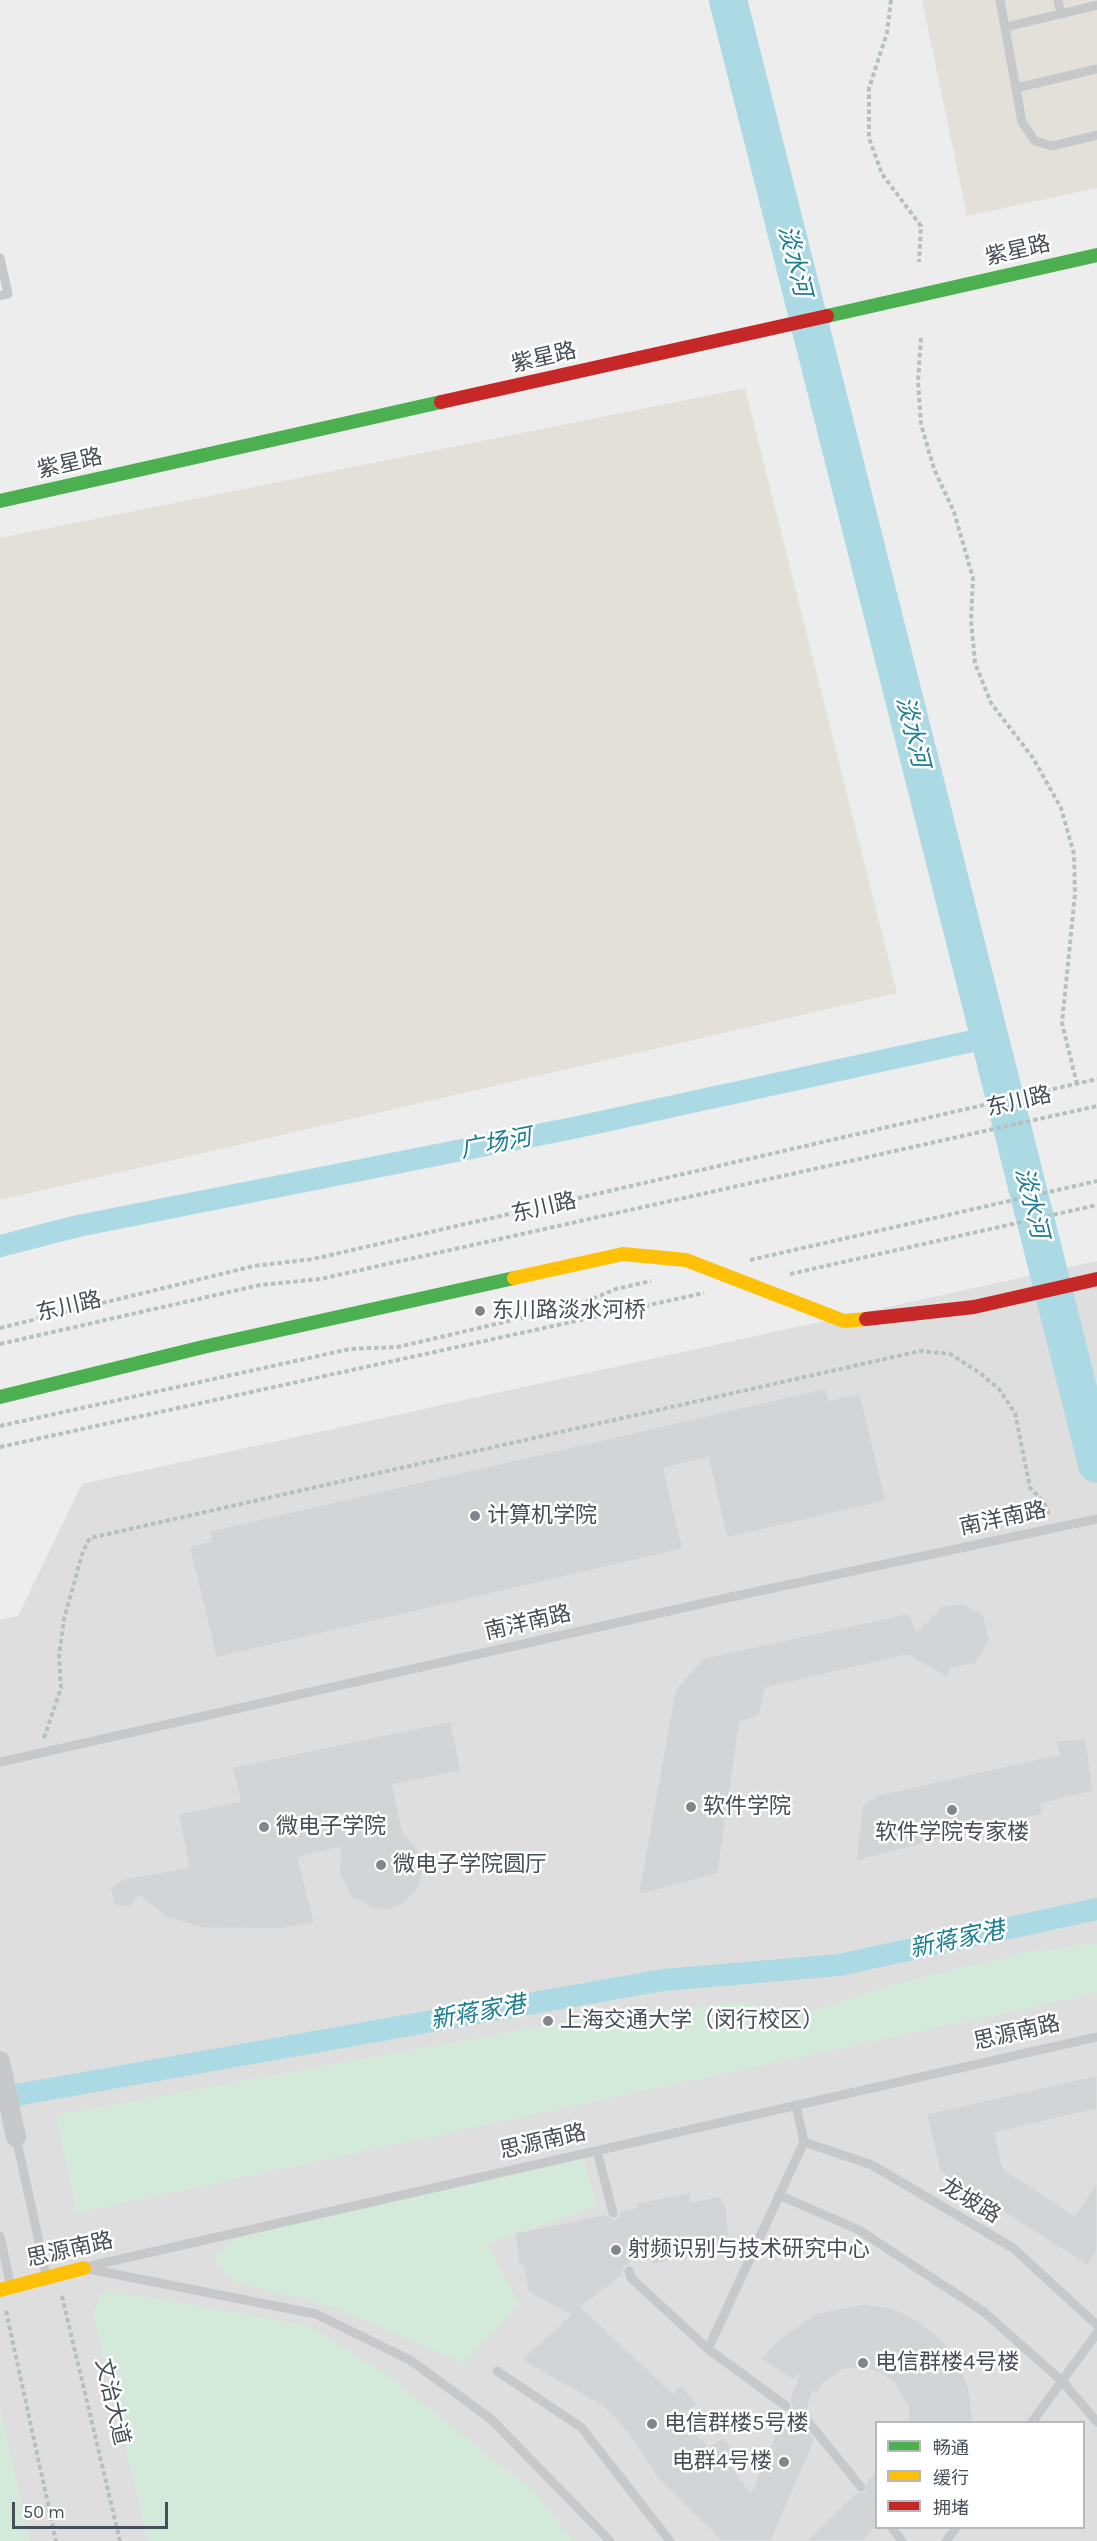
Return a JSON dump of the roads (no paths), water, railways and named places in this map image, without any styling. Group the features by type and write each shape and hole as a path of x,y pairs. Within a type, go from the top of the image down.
{"street":[{"name":"紫星路","path":"0,501 1097,255"},
{"path":"0,1397 203,1347 623,1254 686,1260 844,1321 974,1307 1097,1279"},
{"path":"0,2061 16,2137"},
{"name":"思源南路","path":"4,2289 84,2268"}],"lane":[{"path":"1000,0 1022,122 1035,141 1052,146 1097,135"},
{"path":"1058,0 1061,14"},
{"path":"1006,27 1097,5"},
{"path":"1016,88 1097,69"},
{"path":"0,258 8,294 0,296"},
{"name":"南洋南路","path":"0,1762 730,1597 1097,1519"},
{"name":"思源南路","path":"84,2268 1097,2037"},
{"path":"708,2349 804,2142 796,2105"},
{"path":"16,2137 51,2276"},
{"name":"龙坡路","path":"804,2142 872,2165 1013,2248 1097,2325"},
{"path":"597,2151 613,2213"},
{"path":"779,2195 859,2230 984,2312 1062,2381 1097,2422"},
{"path":"0,2236 4,2289"},
{"path":"84,2268 316,2314 410,2360 491,2419 610,2541"},
{"path":"629,2271 631,2278 708,2349 786,2406"},
{"path":"1033,2421 1097,2333"},
{"path":"497,2371 581,2427 670,2541"},
{"path":"805,2418 861,2487"},
{"path":"893,2529 902,2541"},
{"path":"946,2541 955,2529"}],"waterway":[{"name":"淡水河","path":"728,0 1097,1464"},
{"name":"广场河","path":"0,1246 78,1226 573,1128 991,1037"},
{"name":"淡水河","path":"1090,1435 1097,1433"},
{"name":"新蒋家港","path":"0,2098 663,1980 839,1965 1097,1909"}],"place":[{"name":"东川路淡水河桥","path":"480,1311"},
{"name":"计算机学院","path":"475,1516"},
{"name":"软件学院","path":"691,1807"},
{"name":"软件学院专家楼","path":"952,1810"},
{"name":"微电子学院","path":"264,1827"},
{"name":"微电子学院圆厅","path":"381,1865"},
{"name":"上海交通大学（闵行校区）","path":"548,2021"},
{"name":"射频识别与技术研究中心","path":"616,2250"},
{"name":"电信群楼4号楼","path":"863,2363"},
{"name":"电信群楼5号楼","path":"652,2424"},
{"name":"电群4号楼","path":"784,2462"}]}
